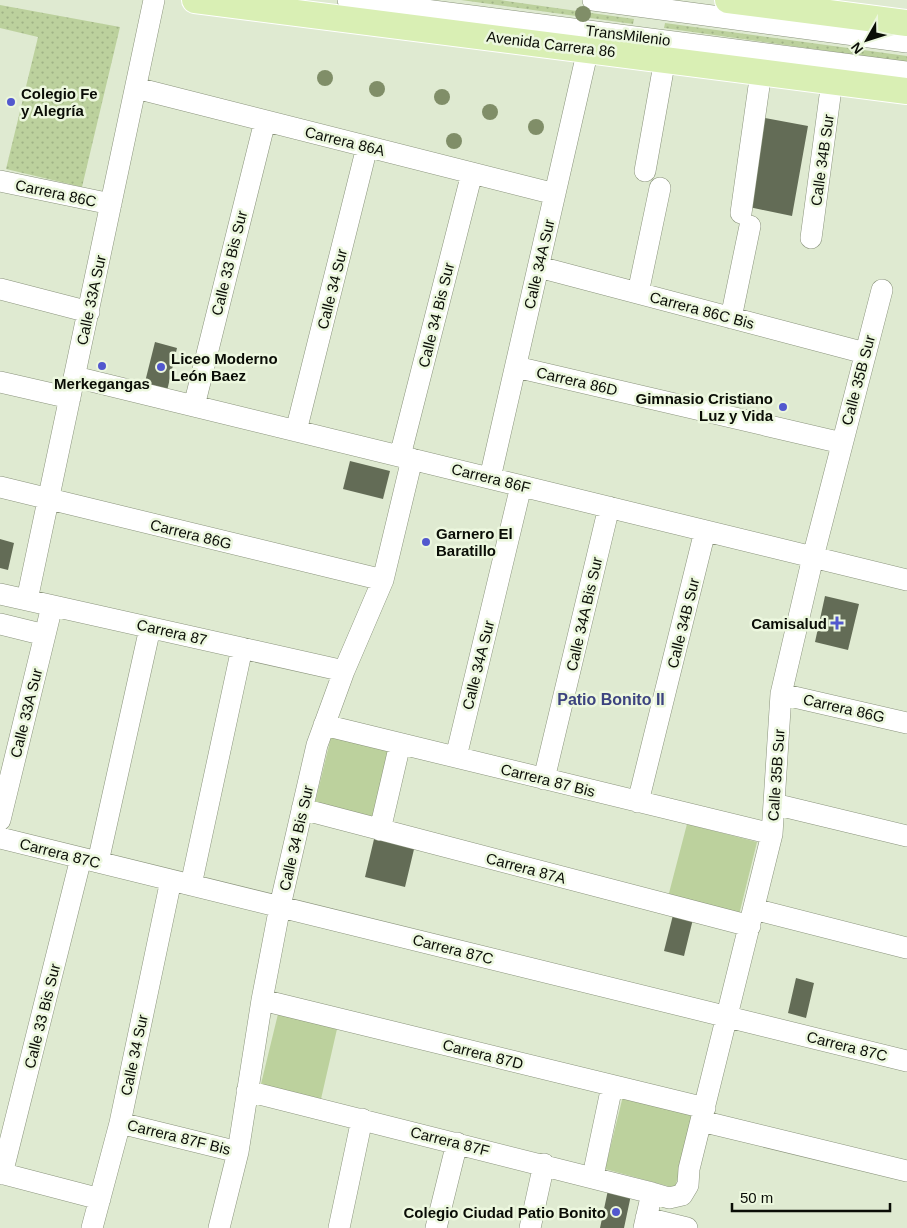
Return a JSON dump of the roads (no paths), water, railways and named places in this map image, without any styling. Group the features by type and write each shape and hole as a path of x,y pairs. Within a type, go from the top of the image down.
{"main road":[{"name":"Avenida Carrera 86","path":"195,0 907,91"},
{"path":"728,0 907,23"}],"street":[{"name":"Calle 33A Sur","path":"27,600 154,0"},
{"name":"TransMilenio","path":"348,0 907,72"},
{"name":"TransMilenio","path":"592,0 907,42"},
{"name":"Calle 34A Sur","path":"490,478 588,49"},
{"path":"645,171 665,59"},
{"path":"731,318 745,220 761,72"},
{"name":"Calle 34B Sur","path":"811,238 832,81"},
{"name":"Carrera 86A","path":"136,88 555,194"},
{"name":"Calle 33 Bis Sur","path":"194,406 265,121"},
{"name":"Calle 34 Sur","path":"296,431 367,147"},
{"name":"Calle 34 Bis Sur","path":"219,1228 238,1152 262,1000 280,906 317,745 344,671 383,580 406,458 472,174"},
{"name":"Carrera 86C","path":"0,182 111,204"},
{"path":"638,293 660,188"},
{"name":"Carrera 86C Bis","path":"539,267 865,354"},
{"path":"0,289 89,312"},
{"name":"Calle 35B Sur","path":"652,1193 669,1198 682,1195 688,1185 689,1169 772,834 781,694 812,557 882,290"},
{"name":"Carrera 86D","path":"516,367 842,443"},
{"name":"Carrera 86F","path":"75,377 907,580"},
{"path":"0,382 70,398"},
{"name":"Calle 34A Sur","path":"456,758 521,486"},
{"name":"Carrera 86G","path":"0,487 383,580"},
{"name":"Calle 34A Bis Sur","path":"544,779 609,507"},
{"name":"Calle 34B Sur","path":"638,802 705,531"},
{"name":"Carrera 87","path":"0,594 344,671"},
{"name":"Calle 33A Sur","path":"0,820 9,743 45,635 52,606"},
{"path":"0,624 45,635"},
{"name":"Calle 33 Bis Sur","path":"1,1174 89,860 150,628"},
{"name":"Calle 34 Sur","path":"92,1228 242,648"},
{"name":"Carrera 86G","path":"781,694 907,723"},
{"name":"Carrera 87 Bis","path":"324,725 772,834"},
{"path":"380,830 400,744"},
{"path":"774,804 907,836"},
{"name":"Carrera 87A","path":"302,809 380,830 752,918 907,948"},
{"name":"Carrera 87C","path":"0,838 907,1060"},
{"name":"Carrera 87D","path":"262,1000 612,1086 703,1114 907,1170"},
{"path":"593,1176 612,1086"},
{"name":"Carrera 87F","path":"247,1091 593,1176 652,1193"},
{"path":"339,1228 362,1119"},
{"name":"Carrera 87F Bis","path":"120,1123 238,1152"},
{"path":"436,1228 457,1143"},
{"path":"530,1228 544,1164"},
{"path":"1,1174 100,1199"},
{"path":"652,1193 645,1223 677,1227"}],"place":[{"name":"Colegio Fe y Alegría","path":"11,102"},
{"name":"Merkegangas","path":"102,366"},
{"name":"Liceo Moderno León Baez","path":"161,367"},
{"name":"Gimnasio Cristiano Luz y Vida","path":"783,407"},
{"name":"Garnero El Baratillo","path":"426,542"},
{"name":"Camisalud","path":"837,623"},
{"name":"Colegio Ciudad Patio Bonito","path":"616,1212"}],"district":[{"name":"Patio Bonito II","path":"611,699"}]}
